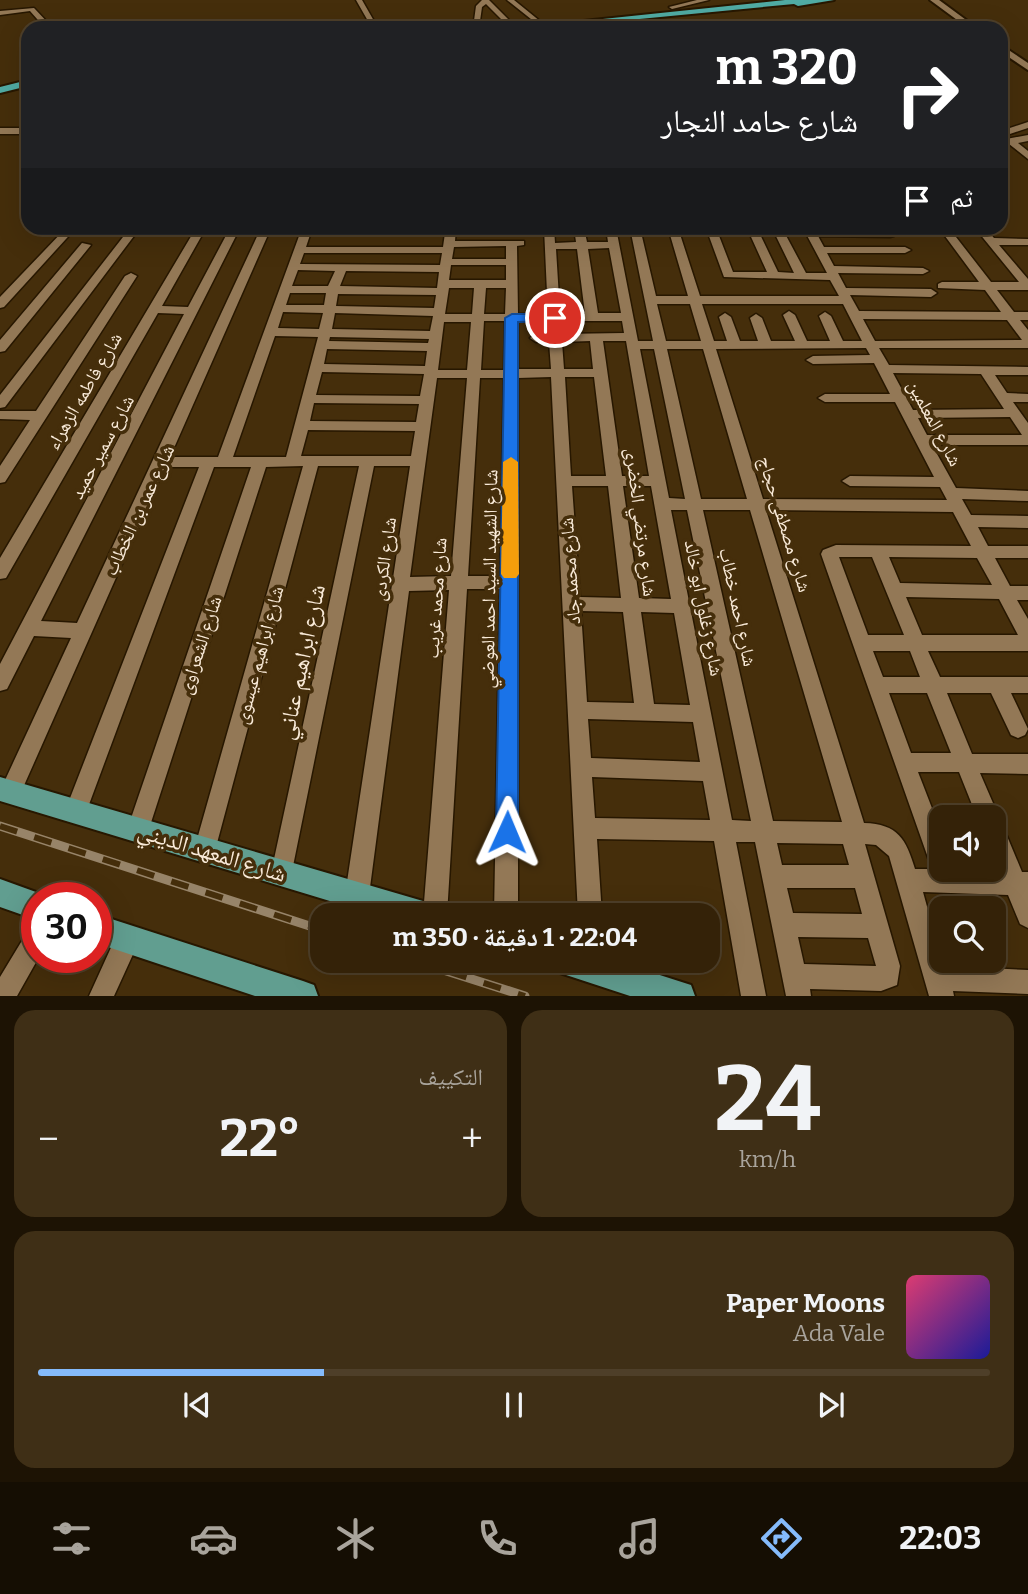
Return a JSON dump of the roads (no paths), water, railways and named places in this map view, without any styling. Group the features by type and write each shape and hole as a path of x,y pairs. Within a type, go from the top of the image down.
{"highway":[{"path":"605,21 809,0"},
{"path":"609,21 830,0"},
{"path":"0,88 21,83"}],"main road":[{"name":"شارع المعهد الديني","path":"5,790 383,903"},
{"path":"0,893 21,900"},
{"path":"112,934 303,996"},
{"path":"614,973 680,996"}],"street":[{"path":"16,0 17,11"},
{"path":"361,0 372,21"},
{"path":"510,0 538,21"},
{"path":"672,7 706,0 727,9"},
{"path":"758,0 773,4"},
{"path":"934,0 963,21"},
{"path":"477,21 479,6 485,1 506,21"},
{"path":"661,1 683,13"},
{"path":"0,13 33,10 43,21"},
{"path":"1008,53 1028,67"},
{"path":"0,124 21,124"},
{"path":"1008,132 1028,125"},
{"path":"0,131 21,131"},
{"path":"1008,142 1028,140"},
{"path":"1012,142 1028,156"},
{"path":"0,304 64,235"},
{"path":"0,404 130,235"},
{"name":"شارع فاطمه الزهراء","path":"0,573 197,235"},
{"name":"شارع سمير حميد","path":"0,683 232,235"},
{"name":"شارع عمر بن الخطاب","path":"5,790 84,631 263,235"},
{"path":"76,811 269,332 304,235"},
{"path":"332,235 447,257 480,284 512,284"},
{"name":"شارع محمد جاد","path":"549,235 589,903"},
{"path":"580,235 592,317"},
{"name":"شارع احمد خطاب","path":"637,235 797,986"},
{"name":"شارع مصطفى حجاج","path":"675,235 854,833 889,971 885,979 797,986"},
{"path":"714,235 728,275 802,277 839,285 937,290 1028,286"},
{"path":"755,235 774,276"},
{"path":"781,235 802,277"},
{"name":"شارع المعلمين","path":"812,235 1028,636"},
{"path":"949,235 1028,341"},
{"path":"985,235 1028,286"},
{"path":"550,246 582,245 613,236"},
{"name":"شارع زغلول ابو خالد","path":"613,236 754,996"},
{"path":"991,242 1028,242"},
{"name":"شارع الشهيد السيد احمد العوضي","path":"447,257 516,243 512,262 506,903"},
{"path":"0,348 86,244"},
{"path":"299,250 512,262"},
{"path":"820,250 905,250"},
{"path":"293,267 342,267 447,257"},
{"path":"285,289 333,289 447,257"},
{"name":"شارع الكردى","path":"357,895 447,257"},
{"name":"شارع ابراهيم عيسوى","path":"205,850 303,460 302,425 324,339 333,289 342,267"},
{"path":"651,300 695,300 839,285 923,271"},
{"path":"0,478 131,276"},
{"name":"شارع محمد غريب","path":"436,903 480,284"},
{"path":"278,308 329,308 437,328"},
{"path":"153,309 194,311"},
{"path":"789,315 802,343"},
{"path":"855,315 1028,316"},
{"path":"825,316 838,343"},
{"path":"269,332 324,339 437,328 477,318 628,317"},
{"path":"725,317 735,344"},
{"path":"756,318 766,344"},
{"path":"536,338 596,338 660,345 1028,341"},
{"name":"شارع مرتضي الخضرى","path":"596,338 645,712"},
{"path":"813,360 1028,371"},
{"path":"316,368 473,374 600,373"},
{"path":"985,370 1027,432"},
{"path":"1003,397 1028,398"},
{"path":"825,398 900,398"},
{"path":"309,399 427,400"},
{"path":"909,414 1013,413"},
{"path":"0,415 41,416"},
{"path":"302,425 423,427"},
{"path":"923,440 1027,432"},
{"name":"شارع الشعراوى","path":"138,830 261,460"},
{"name":"شارع ابراهيم عناني","path":"282,873 368,461"},
{"path":"161,462 418,461"},
{"path":"564,481 658,481"},
{"path":"850,481 894,482 1028,522"},
{"path":"894,482 907,506"},
{"path":"663,504 907,506 1028,496"},
{"path":"929,830 829,554 836,551 1028,552"},
{"path":"878,551 983,805"},
{"path":"401,584 510,582"},
{"path":"894,590 1028,593"},
{"path":"572,604 682,606"},
{"path":"29,628 84,631"},
{"path":"862,643 1028,643"},
{"path":"876,685 1028,685"},
{"path":"997,685 1018,729"},
{"path":"579,710 702,714"},
{"path":"905,762 1028,764"},
{"path":"582,767 713,772"},
{"path":"586,828 880,834 888,838 898,852 940,987 1028,982"},
{"path":"1006,854 1022,884 1028,916"},
{"path":"774,876 863,877"},
{"path":"907,880 929,876"},
{"path":"784,925 877,926"},
{"path":"101,996 128,939"},
{"path":"3,996 21,965"}],"railway":[{"path":"0,826 310,926"},
{"path":"453,973 525,996"}]}
